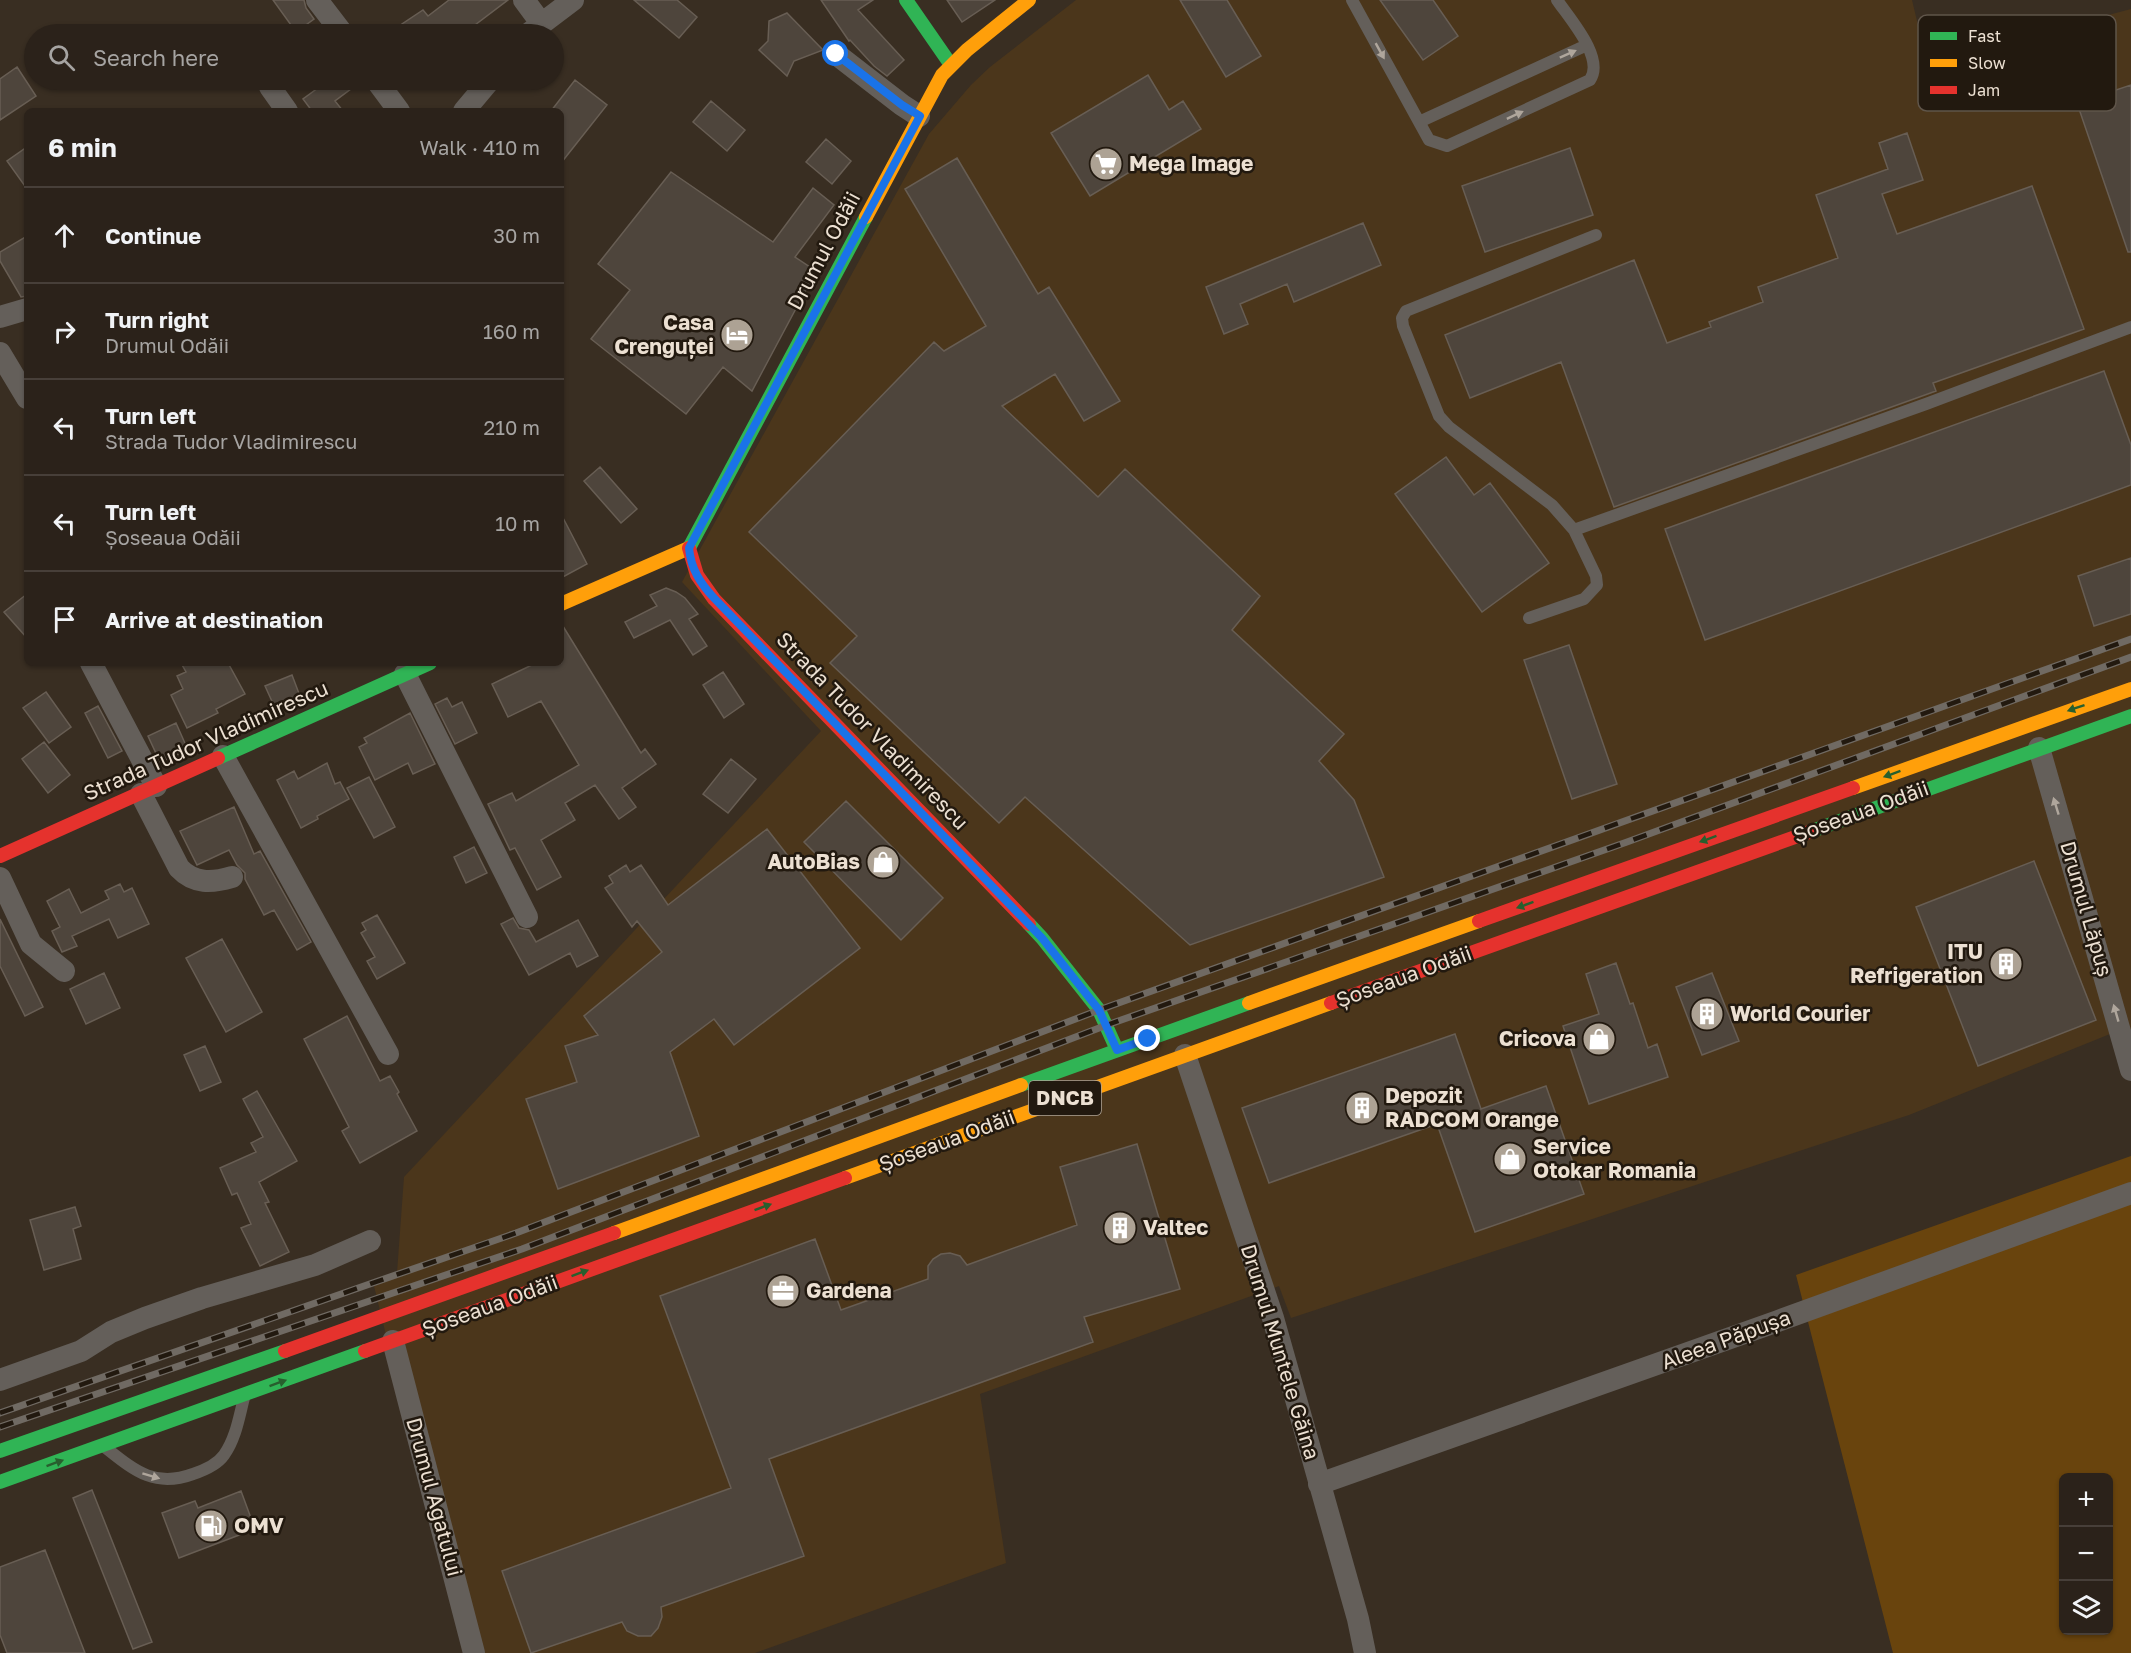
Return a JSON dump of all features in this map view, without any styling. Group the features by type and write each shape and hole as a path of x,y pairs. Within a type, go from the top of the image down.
{"main road":[{"path":"906,0 951,65"},
{"name":"Drumul Odăii","path":"689,548 942,75 1029,0"},
{"path":"564,603 689,548"},
{"name":"Strada Tudor Vladimirescu","path":"689,548 695,574 714,598 1042,938 1099,1010 1117,1050"},
{"name":"Strada Tudor Vladimirescu","path":"0,856 423,666"},
{"name":"Șoseaua Odăii","path":"0,1451 370,1322 1117,1050 2131,689"},
{"name":"Șoseaua Odăii","path":"0,1482 2131,716"}],"street":[{"path":"317,0 335,24"},
{"path":"524,0 533,24"},
{"path":"542,24 573,0"},
{"path":"836,54 902,105 920,116"},
{"path":"272,90 285,108"},
{"path":"383,90 397,108"},
{"path":"467,108 482,90"},
{"path":"0,353 24,393"},
{"path":"92,666 148,790 179,868 186,875 203,882 216,882 232,877"},
{"path":"405,674 527,917"},
{"name":"Drumul Lăpuș","path":"2039,748 2131,1070"},
{"path":"223,756 388,1054"},
{"path":"0,878 31,944 64,971"},
{"name":"Drumul Muntele Găina","path":"1185,1055 1272,1318 1358,1619 1365,1653"},
{"name":"Aleea Păpușa","path":"1319,1484 2131,1193"},
{"path":"0,1380 81,1351 111,1332 145,1318 202,1298 315,1265 370,1241"},
{"name":"Drumul Agatului","path":"393,1341 474,1653"}],"lane":[{"path":"1352,0 1429,140 1447,146 1590,80 1595,66 1587,45 1557,0"},
{"path":"1419,122 1587,45"},
{"path":"1529,618 1584,599 1597,585 1596,576 1574,530 1552,505 1449,427 1439,416 1403,326 1402,318 1406,311 1596,235"},
{"path":"1574,530 1915,408 2131,327"},
{"path":"103,1446 132,1469 154,1479 179,1479 198,1473 208,1469 223,1456 236,1431 245,1395"}],"shaded area":[{"path":"1076,0 1912,0 1918,25 1918,111 2116,111 2116,15 2108,15 2131,9 2131,1070 2120,1030 1909,1115 1291,1318 1279,1286 980,1394 1006,1563 755,1653 464,1653 373,1282 397,1273 404,1177 821,731 682,582 929,134 971,85 990,67"},
{"path":"2131,1156 2131,1653 1893,1653 1796,1275"}],"building":[{"path":"273,0 304,0 306,8 314,19 307,24 290,24"},
{"path":"449,0 508,0 476,24 402,24 423,10 428,16"},
{"path":"634,0 677,0 697,17 679,38"},
{"path":"821,0 873,0 858,10 904,60 887,76 849,41"},
{"path":"947,0 995,0 962,22"},
{"path":"1180,0 1227,0 1261,56 1226,77"},
{"path":"1380,0 1433,0 1458,36 1423,60"},
{"path":"787,13 823,50 794,61 787,76 759,50 768,41 769,21"},
{"path":"17,67 24,78 24,90 32,90 36,96 0,120 0,79"},
{"name":"Mega Image","path":"1148,75 1169,110 1183,101 1201,129 1090,196 1051,133"},
{"path":"575,80 607,105 564,159 564,108 553,108"},
{"path":"2131,85 2131,252 2128,252 2080,111 2116,111 2116,90"},
{"path":"315,90 350,90 335,101 341,108 310,108 303,99"},
{"path":"711,101 745,130 727,151 693,122"},
{"path":"1907,133 1923,180 1882,194 1897,234 2032,186 2084,329 1933,383 1936,391 1614,507 1561,362 1470,398 1445,335 1634,260 1667,343 1711,327 1709,322 1763,302 1758,287 1838,258 1816,195 1888,169 1879,143"},
{"path":"826,139 851,161 832,184 806,162"},
{"path":"1570,148 1593,215 1485,252 1462,186"},
{"path":"24,149 24,185 7,161"},
{"path":"957,158 1038,294 1049,287 1120,401 1084,421 1055,374 1002,406 1098,497 1125,469 1260,596 1232,630 1344,734 1319,761 1354,800 1384,877 1190,945 1025,797 999,823 830,663 857,636 749,532 934,342 944,351 986,326 905,189"},
{"name":"Casa Crenguței","path":"671,172 773,242 813,188 834,205 795,257 816,271 752,391 723,367 686,414 591,339 630,290 598,264"},
{"path":"1363,223 1381,265 1294,302 1287,284 1240,304 1248,324 1224,334 1206,287"},
{"path":"24,238 24,296 21,297 0,261 0,252"},
{"path":"2104,371 2131,445 2131,485 1705,640 1665,529"},
{"path":"1446,457 1474,495 1490,483 1549,563 1482,612 1395,494"},
{"path":"600,467 637,509 621,523 584,481"},
{"path":"564,520 587,564 564,576"},
{"path":"2131,558 2131,614 2094,626 2078,576"},
{"path":"666,588 685,598 698,614 689,619 707,646 693,655 670,620 634,638 625,622 657,606 650,595"},
{"path":"24,596 24,635 4,612"},
{"path":"564,628 641,753 645,749 656,764 622,788 636,807 619,819 595,785 565,803 575,820 541,840 561,877 537,890 515,848 510,850 488,804 512,793 516,801 579,765 541,701 508,717 492,684 530,666 564,666"},
{"path":"1569,645 1617,784 1572,799 1524,660"},
{"path":"183,666 230,666 245,694 216,709 218,713 187,728 171,695 183,689 177,676 186,672"},
{"path":"723,672 744,704 724,718 703,685"},
{"path":"292,675 300,696 275,708 265,686"},
{"path":"46,692 71,727 49,743 23,708"},
{"path":"447,698 452,707 462,702 477,733 455,744 435,704"},
{"path":"98,706 122,751 108,758 85,713"},
{"path":"410,713 435,764 413,774 408,763 375,780 359,747 367,743 364,738"},
{"path":"176,723 188,750 160,762 148,736"},
{"path":"44,742 70,775 48,793 22,759"},
{"path":"731,759 756,779 728,813 703,794"},
{"path":"327,763 335,784 340,782 349,799 317,816 318,819 301,828 277,780 294,771 298,779"},
{"path":"369,777 395,827 374,838 347,788"},
{"path":"846,801 943,898 901,940 804,842"},
{"path":"234,807 254,854 260,851 311,942 297,950 274,910 264,915 245,879 245,873 237,865 229,850 197,865 180,831"},
{"path":"767,829 860,948 734,1045 714,1019 670,1052 699,1136 558,1189 526,1099 577,1082 565,1046 598,1035 584,1016 662,952 637,921 632,927 605,888 613,883 609,876 626,865 630,872 641,865 668,905"},
{"path":"474,847 487,873 466,883 454,857"},
{"name":"ITU Refrigeration","path":"2034,861 2096,1020 1978,1066 1916,907"},
{"path":"120,884 124,892 132,888 149,924 118,938 109,919 72,936 77,946 62,952 52,931 60,927 47,901 69,889 81,913 109,899 105,891"},
{"path":"377,915 405,963 377,979 367,961 375,957 361,933 366,930 362,923"},
{"path":"513,918 519,928 529,930 536,942 578,920 598,956 577,967 570,953 529,975 501,924"},
{"path":"0,919 43,1007 25,1016 0,966"},
{"path":"222,939 262,1012 226,1032 186,958"},
{"path":"1616,963 1630,1004 1633,1003 1648,1048 1657,1044 1668,1077 1589,1104 1563,1026 1599,1014 1586,974"},
{"path":"104,973 120,1008 86,1024 70,989"},
{"name":"World Courier","path":"1712,973 1739,1041 1702,1055 1676,987"},
{"path":"347,1016 380,1081 390,1076 417,1131 360,1163 342,1131 349,1127 304,1039"},
{"path":"1455,1034 1481,1109 1546,1086 1584,1194 1475,1232 1437,1124 1269,1183 1242,1108"},
{"path":"205,1046 221,1082 200,1091 184,1055"},
{"path":"257,1091 297,1161 259,1182 269,1202 265,1203 289,1252 260,1266 241,1228 251,1224 237,1193 232,1195 220,1168 256,1152 251,1143 263,1137 243,1099"},
{"path":"1137,1144 1180,1289 1084,1317 1093,1342 769,1459 804,1556 661,1607 662,1617 658,1628 651,1636 638,1636 627,1631 622,1622 531,1653 502,1571 731,1488 660,1296 815,1239 841,1310 928,1279 928,1266 941,1254 950,1253 960,1256 967,1265 1077,1225 1060,1167"},
{"path":"75,1207 81,1226 73,1229 81,1259 44,1270 30,1220"},
{"path":"92,1490 152,1642 133,1649 73,1498"},
{"name":"OMV","path":"241,1491 255,1529 179,1558 162,1513 195,1501 198,1508"},
{"path":"45,1550 85,1653 7,1653 0,1635 0,1567"}],"railway":[{"path":"0,1413 516,1233 1099,1010 2131,639"},
{"path":"0,1427 522,1249 1107,1025 1627,842 2131,657"}],"traffic: fast":[{"path":"906,0 951,65"},
{"path":"689,548 866,217"},
{"path":"218,758 423,666"},
{"path":"1812,831 2131,716"},
{"path":"1029,924 1099,1010 1117,1050"},
{"path":"1021,1085 1249,1003"},
{"path":"0,1451 285,1351"},
{"path":"0,1482 365,1351"}],"traffic: slow":[{"path":"866,217 942,75 967,50 1029,0"},
{"path":"564,603 689,548"},
{"path":"1853,788 2131,689"},
{"path":"1249,1003 1479,921"},
{"path":"845,1178 1331,1003"},
{"path":"614,1233 1021,1085"}],"traffic: jam":[{"path":"689,548 697,575 714,599 1029,924"},
{"path":"0,856 218,758"},
{"path":"1479,921 1853,788"},
{"path":"1331,1003 1812,831"},
{"path":"365,1351 845,1178"},
{"path":"285,1351 614,1233"}],"place":[{"name":"Mega Image","path":"1106,164"},
{"name":"Casa Crenguței","path":"737,335"},
{"name":"AutoBias","path":"883,862"},
{"name":"ITU Refrigeration","path":"2006,964"},
{"name":"World Courier","path":"1707,1014"},
{"name":"Cricova","path":"1599,1039"},
{"name":"Depozit RADCOM Orange","path":"1362,1108"},
{"name":"Service Otokar Romania","path":"1510,1159"},
{"name":"Valtec","path":"1120,1228"},
{"name":"Gardena","path":"783,1291"},
{"name":"OMV","path":"211,1526"}],"route":[{"path":"836,54 902,105 920,116 689,548 690,560 695,574 714,598 1042,938 1099,1010 1117,1050 1148,1039"}]}
